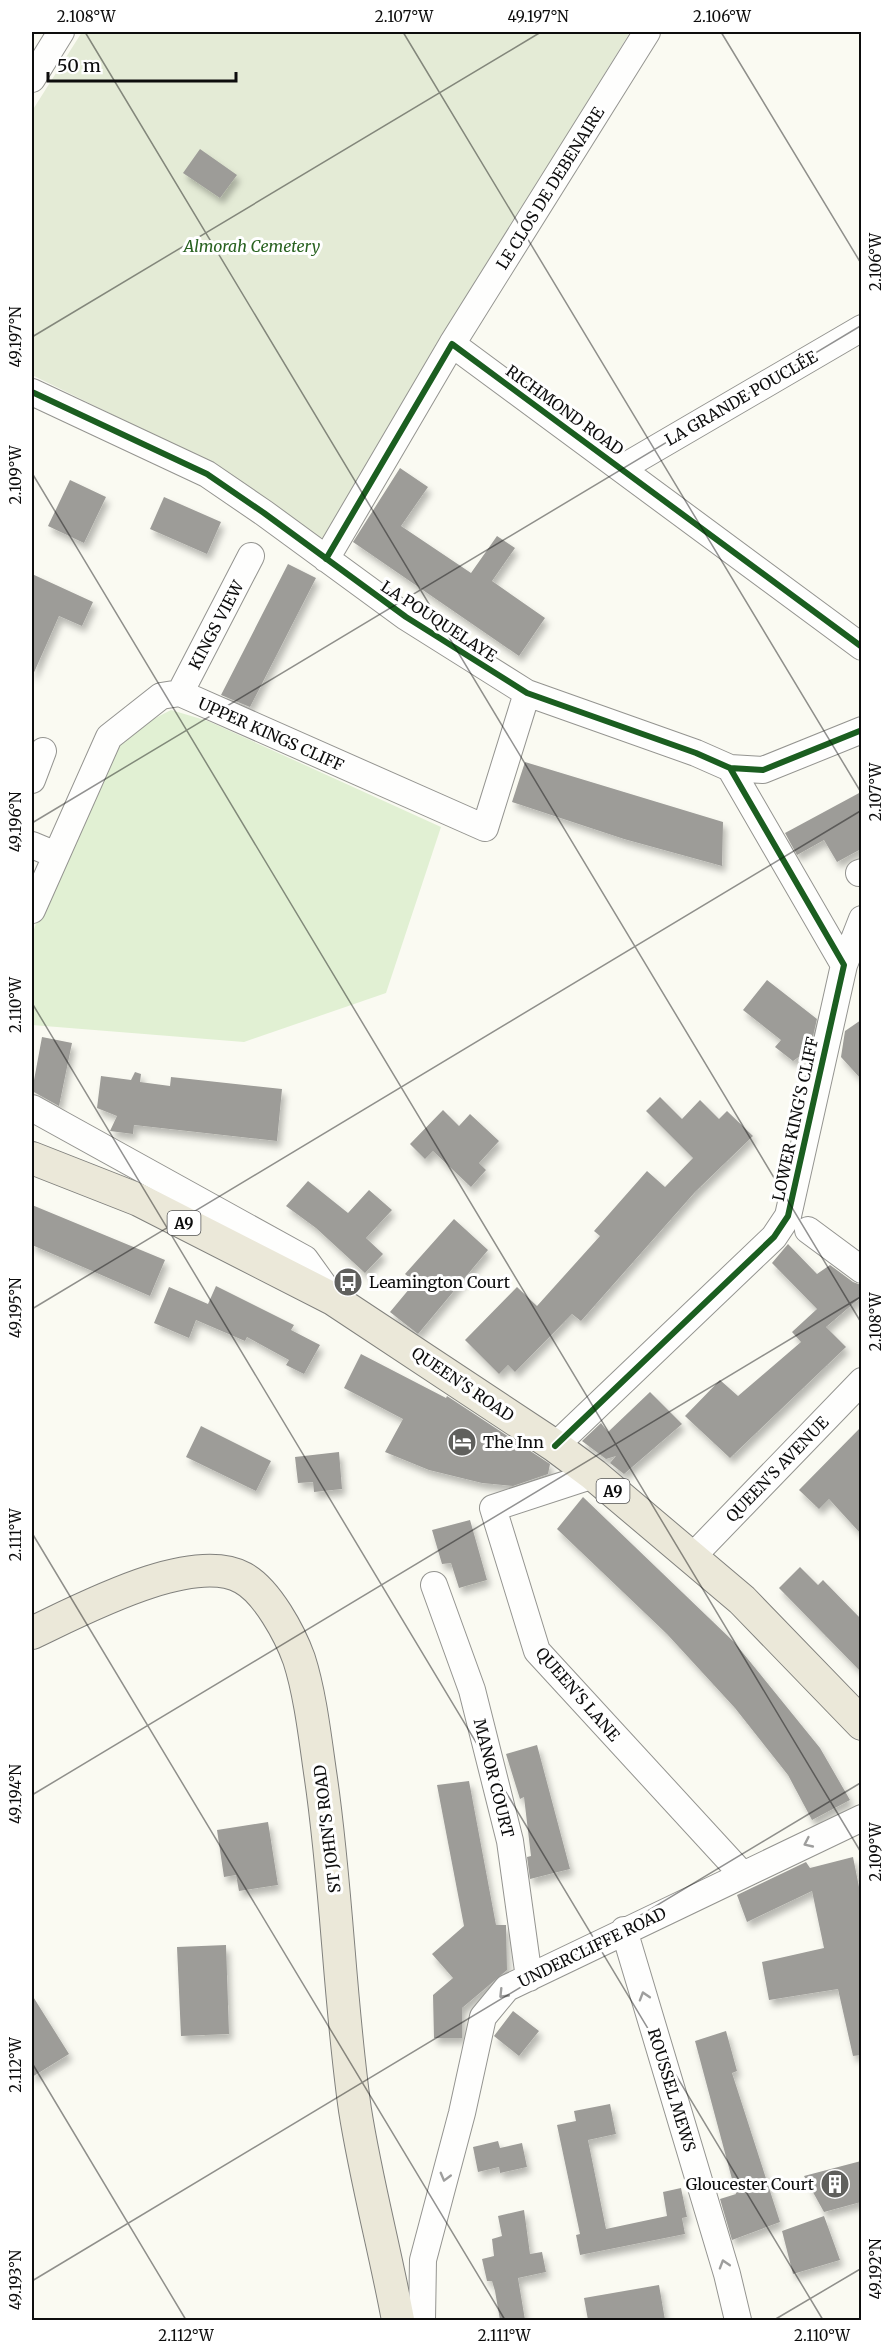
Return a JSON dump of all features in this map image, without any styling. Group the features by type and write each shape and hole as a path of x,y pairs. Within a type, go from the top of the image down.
{"main road":[{"name":"QUEEN'S ROAD","path":"32,1158 139,1200 333,1299 555,1446 594,1475 742,1599 861,1724"},
{"name":"ST JOHN'S ROAD","path":"32,1633 106,1599 179,1573 216,1570 241,1577 254,1585 272,1607 299,1659 317,1746 355,2110 398,2320"}],"street":[{"path":"32,78 61,32"},
{"name":"LE CLOS DE DEBENAIRE","path":"452,344 647,32"},
{"name":"LA GRANDE POUCLÉE","path":"622,468 861,328"},
{"path":"326,559 452,344"},
{"name":"RICHMOND ROAD","path":"452,344 861,647"},
{"name":"LA POUQUELAYE","path":"32,392 207,474 406,617 527,693 696,753 730,768 763,770 861,730"},
{"name":"KINGS VIEW","path":"180,693 252,556"},
{"name":"UPPER KINGS CLIFF","path":"32,910 109,737 161,696 180,693 485,828 527,693"},
{"path":"32,780 43,751"},
{"path":"730,768 844,965"},
{"path":"32,845 56,855"},
{"name":"LOWER KING'S CLIFF","path":"555,1446 774,1237 788,1216 844,965 861,918"},
{"path":"32,1108 305,1259 333,1299"},
{"path":"808,1230 861,1270"},
{"name":"QUEEN'S AVENUE","path":"693,1556 861,1381"},
{"name":"QUEEN'S LANE","path":"594,1475 493,1508 537,1651 742,1874"},
{"name":"MANOR COURT","path":"434,1585 472,1690 510,1841 529,1978"},
{"name":"UNDERCLIFFE ROAD","path":"422,2320 423,2260 462,2113 483,2018 507,1988 861,1818"},
{"name":"ROUSSEL MEWS","path":"624,1930 724,2263 738,2320"}],"green space":[{"name":"Almorah Cemetery","path":"82,32 630,32 441,344 330,536 320,538 205,460 32,375 32,111"},
{"path":"171,710 208,721 441,827 386,993 244,1042 32,1025 32,936 36,923 115,750 138,727"}],"building":[{"path":"200,149 237,175 220,198 183,173"},
{"path":"400,468 428,487 401,526 471,573 497,536 515,548 492,581 545,618 519,656 353,542"},
{"path":"70,480 106,497 84,543 48,526"},
{"path":"164,497 221,522 207,554 150,529"},
{"path":"288,564 316,578 250,707 221,695"},
{"path":"32,574 93,602 82,626 59,616 32,677"},
{"path":"525,762 723,822 722,866 624,839 512,802"},
{"path":"861,792 861,849 837,862 824,840 797,855 785,833"},
{"path":"767,980 817,1019 810,1049 793,1061 775,1047 781,1040 743,1010"},
{"path":"861,1020 861,1079 841,1057 845,1031"},
{"path":"42,1037 72,1043 59,1106 32,1091"},
{"path":"135,1072 141,1074 140,1082 170,1086 171,1077 282,1089 277,1141 134,1125 133,1134 110,1131 117,1116 97,1108 101,1076 131,1080"},
{"path":"660,1097 682,1119 700,1100 719,1119 727,1111 753,1136 695,1192 581,1321 572,1314 515,1372 508,1365 499,1374 465,1340 517,1287 537,1306 600,1236 594,1231 647,1171 665,1187 693,1158 646,1111"},
{"path":"443,1110 459,1126 470,1114 499,1141 479,1163 486,1170 471,1187 433,1151 425,1159 410,1144"},
{"path":"308,1181 348,1213 369,1190 392,1210 366,1238 383,1254 365,1273 316,1228 286,1206"},
{"path":"32,1205 165,1260 150,1296 32,1245"},
{"path":"454,1219 488,1250 418,1334 390,1312 415,1282 405,1274"},
{"path":"788,1244 817,1274 830,1265 853,1282 861,1285 861,1297 826,1327 846,1347 730,1458 685,1416 720,1380 738,1396 801,1342 792,1332 817,1309 772,1263"},
{"path":"216,1286 294,1325 291,1330 320,1345 304,1374 286,1365 289,1360 247,1337 245,1341 196,1320 189,1338 154,1323 169,1287 208,1304"},
{"path":"361,1354 446,1398 447,1396 550,1464 548,1474 513,1486 482,1483 429,1470 385,1452 403,1419 344,1388"},
{"path":"650,1392 682,1424 624,1474 610,1463 616,1456 606,1459 582,1441 601,1423 608,1432"},
{"path":"201,1426 271,1461 256,1491 186,1457"},
{"path":"861,1427 861,1534 829,1499 819,1509 799,1490"},
{"path":"339,1452 342,1489 314,1492 313,1482 298,1483 295,1457"},
{"path":"583,1497 734,1642 820,1748 850,1800 812,1820 788,1775 735,1708 667,1634 557,1529"},
{"path":"470,1520 487,1580 459,1588 451,1563 442,1564 432,1530"},
{"path":"800,1567 818,1585 823,1580 861,1619 861,1672 779,1588"},
{"path":"537,1745 570,1869 530,1879 527,1857 531,1856 524,1797 520,1799 506,1754"},
{"path":"469,1781 496,1925 506,1925 507,1970 462,2008 462,2038 434,2038 433,1995 453,1978 432,1954 464,1926 437,1785"},
{"path":"268,1822 278,1885 239,1891 236,1875 224,1877 217,1830"},
{"path":"853,1857 861,1897 861,2055 853,2056 838,1989 769,2000 762,1962 824,1948 812,1891 747,1922 737,1895 806,1862 810,1868"},
{"path":"226,1945 229,2034 181,2036 177,1947"},
{"path":"32,1995 69,2054 32,2077"},
{"path":"513,2011 539,2031 519,2056 494,2036"},
{"path":"726,2031 737,2071 732,2073 780,2222 732,2240 720,2199 736,2194 695,2041"},
{"path":"610,2104 616,2134 588,2140 606,2229 667,2216 663,2192 681,2188 687,2217 682,2218 685,2234 580,2255 576,2235 580,2234 557,2125 576,2121 574,2111"},
{"path":"498,2141 500,2148 522,2143 527,2167 500,2173 499,2167 478,2172 473,2147"},
{"name":"Gloucester Court","path":"861,2161 861,2202 824,2212 804,2176"},
{"path":"524,2210 530,2254 542,2252 546,2272 518,2278 525,2320 500,2320 495,2291 492,2281 487,2281 482,2259 494,2256 492,2239 502,2236 498,2216"},
{"path":"824,2216 840,2260 793,2274 782,2231"},
{"path":"659,2285 665,2320 588,2320 584,2298"}],"cycle path":[{"path":"326,559 452,344 862,647"},
{"path":"32,392 207,474 406,617 527,693 696,753 730,768 763,770 862,730"},
{"path":"555,1446 774,1237 788,1216 844,965 730,768"}],"place":[{"name":"Leamington Court","path":"348,1282"},
{"name":"The Inn","path":"462,1442"},
{"name":"Gloucester Court","path":"835,2184"}]}
